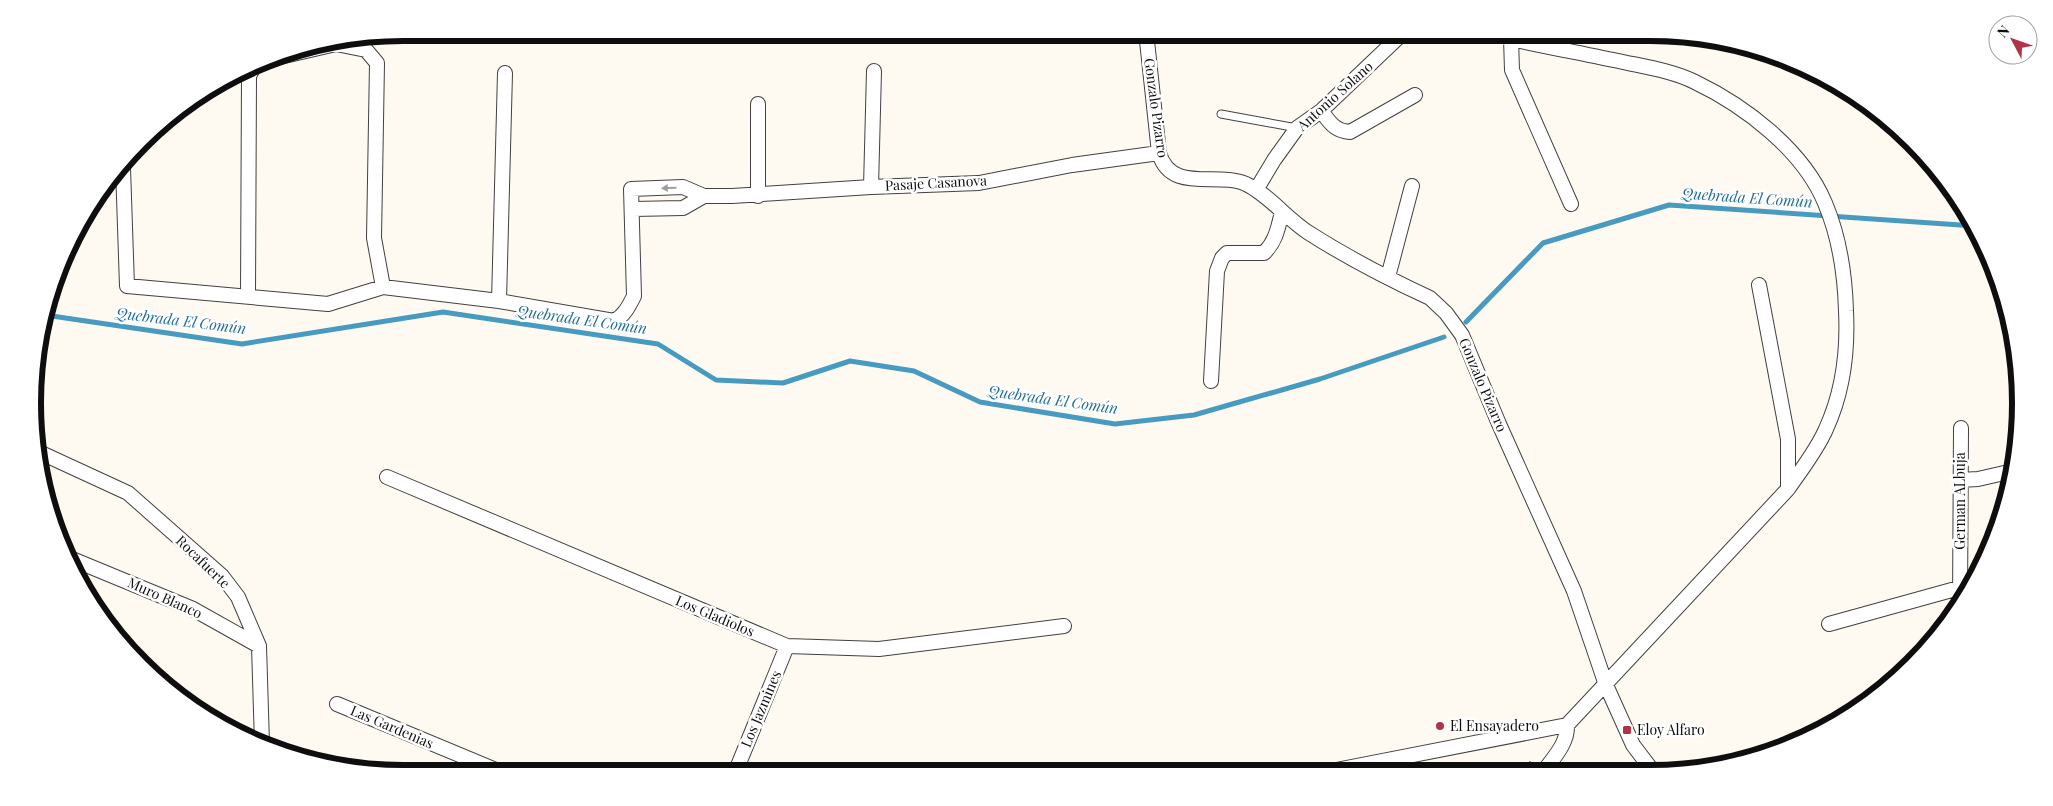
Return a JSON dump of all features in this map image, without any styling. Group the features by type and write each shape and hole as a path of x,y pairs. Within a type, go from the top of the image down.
{"street":[{"name":"Gonzalo Pizarro","path":"1147,41 1160,153 1166,167 1176,175 1188,178 1233,181 1256,190 1309,232 1388,277 1430,298 1446,313 1462,334 1499,424 1574,591 1606,685 1633,746 1648,765"},
{"name":"Antonio Solano","path":"1256,190 1274,160 1297,128 1321,111 1395,41"},
{"path":"1511,41 1512,70 1571,204"},
{"path":"1368,765 1567,725 1788,490 1818,443 1838,397 1844,365 1847,330 1846,297 1834,231 1825,202 1807,173 1782,143 1759,121 1731,100 1693,80 1655,69 1521,41"},
{"path":"345,46 366,50 377,62 374,238 383,287"},
{"path":"871,187 874,71"},
{"path":"499,301 504,73"},
{"path":"248,296 249,76"},
{"path":"1321,111 1334,128 1342,132 1350,132 1415,95"},
{"path":"758,104 758,196"},
{"name":"Pasaje Casanova","path":"707,196 758,196 871,187 978,183 1072,165 1160,153"},
{"path":"123,174 127,286 328,304 383,287 499,301 614,321 620,318 634,296 631,189 683,187 707,196"},
{"path":"1388,277 1412,186"},
{"path":"632,209 683,208 707,196"},
{"path":"1211,382 1217,271 1222,258 1227,253 1264,253 1276,238 1282,212"},
{"path":"1759,285 1788,439 1788,490"},
{"name":"German ALbuja","path":"1959,588 1961,428"},
{"name":"Rocafuerte","path":"45,455 128,493 222,576 238,597 258,646 262,735"},
{"path":"1960,480 1978,479 2005,472"},
{"name":"Los Gladiolos","path":"387,477 788,646 879,649 1064,626"},
{"name":"Muro Blanco","path":"78,562 193,609 258,646"},
{"path":"1829,624 1959,588"},
{"name":"Los Jazmines","path":"738,765 788,646"},
{"name":"Las Gardenias","path":"337,704 484,765"},
{"path":"1548,765 1561,748 1567,734 1567,725"}],"lane":[{"path":"1221,114 1297,128"}],"waterway":[{"name":"Quebrada El Común","path":"1466,322 1543,243 1669,205 1965,225"},
{"name":"Quebrada El Común","path":"52,316 242,344 443,312 658,344 716,380 783,383 850,361 914,371 980,402 1115,424 1194,415 1320,379 1444,337"}],"place":[{"name":"El Ensayadero","path":"1440,726"},
{"name":"Eloy Alfaro","path":"1627,730"}]}
